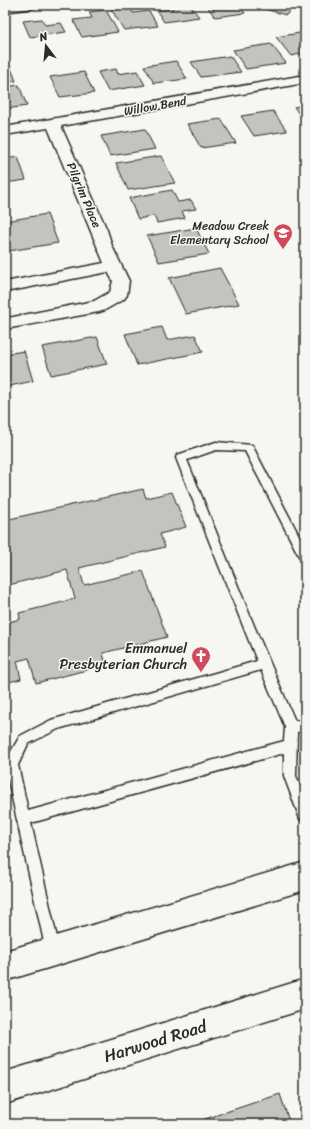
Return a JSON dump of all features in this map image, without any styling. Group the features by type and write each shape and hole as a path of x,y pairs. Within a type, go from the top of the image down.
{"street":[{"path":"5,8 29,5"},
{"name":"Willow Bend","path":"5,131 54,124 305,79"},
{"name":"Pilgrim Place","path":"5,323 7,324 99,306 118,295 121,281 104,246 99,230 54,124"},
{"path":"5,287 113,266"},
{"path":"5,966 305,876"},
{"name":"Harwood Road","path":"5,1088 305,994"}],"lane":[{"path":"305,557 248,448 216,446 181,458 291,727 290,776 305,814"},
{"path":"53,952 11,764 24,740 56,724 264,664"},
{"path":"291,727 305,725"},
{"path":"23,819 291,745"}],"building":[{"path":"170,5 190,5 199,17 164,22 157,11 173,9"},
{"path":"206,5 239,5 245,13 215,17"},
{"path":"297,5 286,15 254,6"},
{"path":"130,7 133,13 149,11 158,26 124,30 111,9"},
{"path":"106,10 118,32 82,37 73,20 92,18 89,12"},
{"path":"42,19 45,25 61,23 66,32 30,37 23,21"},
{"path":"305,32 305,53 291,56 276,37"},
{"path":"271,44 286,63 246,69 233,50"},
{"path":"230,56 241,72 201,77 191,62"},
{"path":"176,61 187,79 154,83 144,66"},
{"path":"5,63 9,63 16,81 5,82"},
{"path":"116,69 118,74 137,71 145,85 108,91 98,72"},
{"path":"84,72 94,93 60,97 50,77"},
{"path":"19,85 27,106 5,109 5,87"},
{"path":"305,105 305,122 294,107"},
{"path":"273,111 287,131 254,136 241,116"},
{"path":"221,119 236,143 201,148 187,124"},
{"path":"145,129 155,149 110,156 101,136"},
{"path":"161,156 175,183 128,190 116,163"},
{"path":"18,157 26,180 5,183 5,159"},
{"path":"172,190 178,202 191,200 196,209 182,211 185,218 157,223 154,216 138,219 129,198"},
{"path":"47,214 58,243 9,251 5,237 5,221"},
{"path":"196,228 209,254 159,262 147,236"},
{"path":"220,268 239,304 186,314 169,278"},
{"path":"162,327 167,340 195,335 203,352 137,365 125,334"},
{"path":"97,337 107,364 51,375 42,347"},
{"path":"24,351 33,381 5,387 5,354"},
{"name":"Emmanuel Presbyterian Church","path":"143,489 146,498 172,492 186,527 160,534 165,547 79,568 84,585 143,571 167,637 103,653 106,665 36,683 29,658 17,661 21,679 5,683 5,623 20,619 19,613 75,599 67,570 5,586 5,520"},
{"path":"280,1094 290,1124 190,1124"}],"place":[{"name":"Meadow Creek Elementary School","path":"283,250"},
{"name":"Emmanuel Presbyterian Church","path":"201,673"}]}
